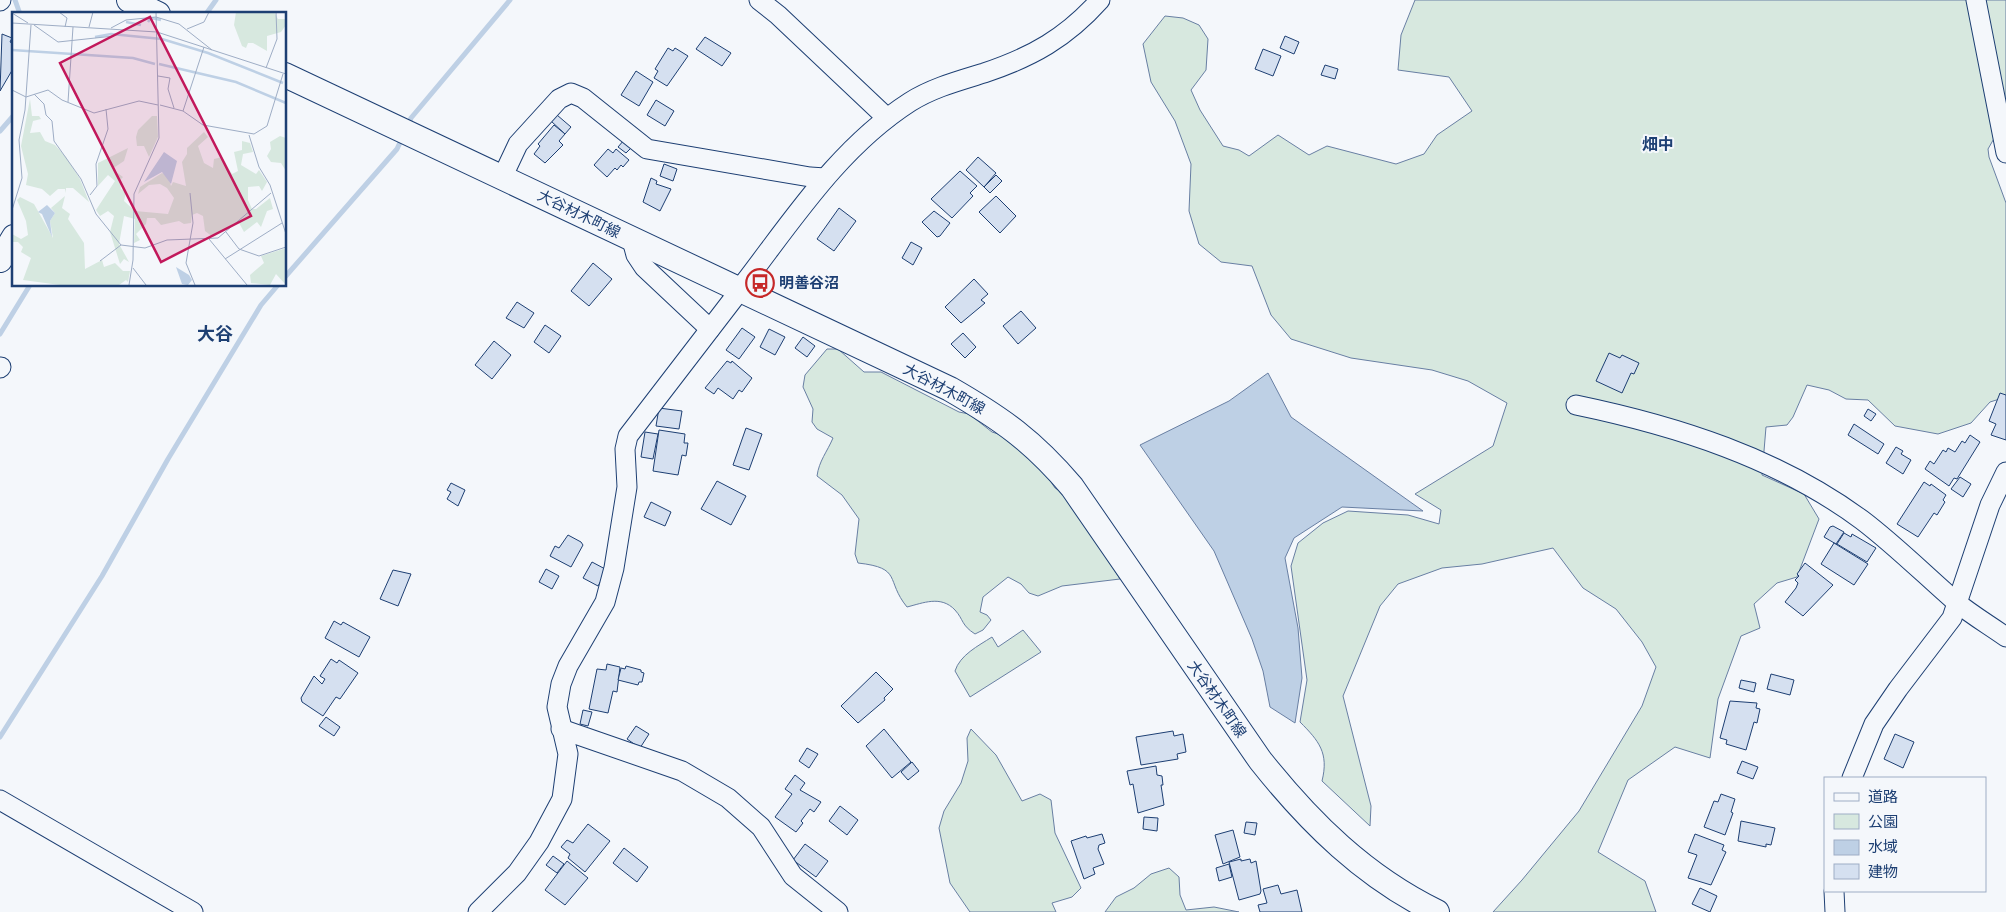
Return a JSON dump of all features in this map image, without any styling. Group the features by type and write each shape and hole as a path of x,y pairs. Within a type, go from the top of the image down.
{"main road":[{"name":"大谷材木町線","path":"286,75 632,240 950,388 1009,424 1044,454 1072,487 1260,760 1293,802 1323,832 1380,879 1409,898 1437,912"},
{"path":"0,260 12,240"}],"street":[{"path":"759,0 778,14 887,118"},
{"path":"745,282 825,178 887,118 931,90 1038,52 1080,22 1100,0"},
{"path":"1976,0 2006,153"},
{"path":"502,178 518,144 559,99 572,92 583,98 646,150 825,178"},
{"path":"632,240 636,255 644,267 710,329"},
{"path":"478,912 517,873 552,820 562,799 568,754 557,707 561,684 586,632 606,602 614,568 627,487 625,449 628,436 734,298"},
{"path":"1576,405 1635,417 1695,434 1784,473 1826,495 1861,519 1958,603 2006,636"},
{"path":"1852,777 1874,724 1952,618 1990,505 2006,472"},
{"path":"561,729 682,771 728,798 761,827 793,876 838,912"},
{"path":"0,800 193,912"},
{"path":"1834,892 1835,912"}],"green space":[{"path":"1415,0 2006,0 2006,136 1996,135 1988,149 1989,157 2006,203 2006,397 1990,402 1971,423 1938,434 1895,426 1868,400 1846,399 1829,390 1807,385 1793,417 1787,425 1766,427 1762,475 1804,494 1819,519 1797,577 1777,583 1754,604 1760,628 1741,636 1718,699 1710,758 1675,747 1628,780 1598,852 1645,881 1656,912 1493,912 1579,811 1642,706 1656,667 1642,642 1616,609 1583,588 1553,548 1482,564 1442,568 1398,584 1380,606 1343,696 1371,806 1370,826 1322,781 1324,763 1321,748 1300,722 1307,680 1291,566 1298,543 1323,523 1348,511 1408,515 1439,524 1441,510 1415,494 1493,446 1507,403 1468,381 1432,370 1351,358 1291,339 1271,315 1252,266 1221,262 1199,244 1189,211 1191,164 1175,121 1151,82 1143,44 1165,16 1183,18 1199,25 1208,39 1206,70 1191,90 1200,110 1223,146 1239,150 1249,156 1278,135 1309,155 1327,146 1396,164 1424,154 1437,135 1472,111 1449,77 1398,70 1401,35"},
{"path":"827,349 838,349 864,372 881,372 959,412 969,414 992,432 1004,436 1029,459 1039,464 1055,488 1069,497 1120,579 1062,586 1038,596 1029,593 1021,584 1008,577 983,597 980,612 987,615 991,620 983,630 975,634 970,631 950,605 932,601 907,607 900,598 887,572 882,568 858,563 855,554 859,519 842,495 817,476 821,461 833,438 817,429 812,422 813,409 803,387 805,375"},
{"path":"1023,630 1041,652 970,697 955,671 957,665 970,651 992,637 998,647"},
{"path":"971,729 996,755 1022,801 1040,794 1051,800 1055,833 1081,888 1072,897 1052,903 1056,912 970,912 950,883 939,828 944,811 961,783 968,761 967,738"},
{"path":"1169,868 1179,877 1180,895 1186,910 1214,907 1239,912 1105,912 1116,897 1134,888 1151,874"}],"water":[{"path":"1268,373 1291,417 1423,511 1342,507 1294,538 1285,558 1298,628 1302,678 1295,723 1270,707 1263,671 1252,639 1214,551 1140,445 1229,401"}],"building":[{"path":"2,34 12,38 10,42 12,43 12,70 0,91"},
{"path":"1285,36 1299,42 1294,54 1280,48"},
{"path":"705,37 731,53 722,66 696,49"},
{"path":"668,48 673,51 675,48 688,56 667,86 654,78 658,71 655,69"},
{"path":"1263,49 1281,56 1273,76 1255,69"},
{"path":"1325,65 1338,69 1335,79 1321,75"},
{"path":"636,71 653,82 639,106 621,95"},
{"path":"656,100 674,111 665,126 647,115"},
{"path":"557,115 571,127 565,134 551,121"},
{"path":"554,125 565,134 559,141 563,145 545,163 534,154 540,146 538,144"},
{"path":"624,140 632,147 626,153 618,147"},
{"path":"608,149 613,153 616,149 629,160 623,167 621,165 617,170 615,168 607,177 594,165"},
{"path":"978,157 996,173 984,187 966,170"},
{"path":"664,164 677,169 673,181 660,176"},
{"path":"960,171 977,186 970,193 973,196 952,218 931,199"},
{"path":"996,175 1002,181 990,193 984,187"},
{"path":"651,178 657,181 656,184 671,189 660,211 643,202"},
{"path":"996,196 1016,216 1000,233 979,212"},
{"path":"839,208 856,221 834,251 817,239"},
{"path":"934,211 950,223 940,236 937,237 922,222"},
{"path":"911,242 922,248 913,265 902,258"},
{"path":"593,263 612,279 589,306 571,291"},
{"path":"974,279 988,294 981,300 985,303 961,323 945,307"},
{"path":"517,302 534,313 524,328 506,318"},
{"path":"1021,311 1036,328 1018,344 1003,326"},
{"path":"545,325 561,336 549,353 534,342"},
{"path":"742,328 755,337 739,359 726,350"},
{"path":"769,329 785,337 775,355 760,347"},
{"path":"963,333 976,347 965,358 951,344"},
{"path":"803,337 815,346 807,357 795,348"},
{"path":"494,341 511,355 492,379 475,365"},
{"path":"1609,353 1620,358 1622,355 1639,363 1634,374 1631,373 1622,393 1596,381"},
{"path":"727,361 731,363 732,361 752,378 742,392 739,390 733,399 718,388 714,394 705,388"},
{"path":"2000,393 2006,395 2006,440 1991,435 1996,424 1989,421"},
{"path":"659,408 682,411 679,429 656,426"},
{"path":"1868,409 1876,414 1871,421 1864,416"},
{"path":"1854,424 1884,444 1878,454 1848,435"},
{"path":"746,428 762,434 749,470 733,465"},
{"path":"659,430 685,434 684,443 688,443 686,456 682,455 678,475 653,471"},
{"path":"645,432 658,434 653,459 641,457"},
{"path":"1970,435 1980,442 1957,479 1954,478 1949,486 1925,469 1930,461 1934,464 1943,450 1946,452 1948,448 1955,452 1962,441 1965,443"},
{"path":"1896,447 1903,451 1901,454 1911,460 1903,474 1886,463"},
{"path":"1960,477 1971,484 1963,497 1951,489"},
{"path":"717,481 746,496 731,525 701,509"},
{"path":"1924,482 1930,486 1931,484 1946,495 1943,500 1945,502 1937,515 1934,513 1918,537 1897,524"},
{"path":"451,483 465,490 458,506 447,499 451,492 447,490"},
{"path":"651,502 671,512 665,526 644,517"},
{"path":"1833,526 1844,532 1836,544 1824,537 1830,527"},
{"path":"1844,533 1851,537 1852,534 1876,548 1867,562 1837,544"},
{"path":"568,535 583,545 571,567 550,556 555,546 559,548"},
{"path":"1834,543 1868,564 1854,585 1821,564"},
{"path":"592,562 607,570 598,586 583,578"},
{"path":"1805,563 1833,585 1803,616 1785,602 1796,588 1798,583 1795,580 1799,576 1797,574"},
{"path":"546,569 559,576 552,589 539,582"},
{"path":"393,570 411,574 398,606 380,599"},
{"path":"334,621 341,625 343,622 370,637 359,657 325,638"},
{"path":"331,659 337,663 339,660 358,673 340,699 336,697 323,716 302,702 301,698 314,676 322,684 325,679 320,676"},
{"path":"607,664 620,667 617,692 613,691 608,713 589,709 597,669 606,670"},
{"path":"626,666 641,670 644,673 642,682 639,682 638,685 618,680 621,668 625,669"},
{"path":"876,672 893,689 884,698 885,700 858,723 841,706"},
{"path":"1771,674 1794,680 1790,695 1767,689"},
{"path":"1741,680 1756,683 1754,692 1739,688"},
{"path":"1730,701 1757,703 1756,708 1760,709 1757,723 1754,722 1746,750 1726,744 1727,740 1720,738"},
{"path":"583,710 592,712 588,726 580,724"},
{"path":"326,717 340,727 334,736 319,726"},
{"path":"636,726 649,734 640,748 627,739"},
{"path":"884,729 911,762 892,778 866,746"},
{"path":"1173,731 1174,736 1183,734 1186,752 1177,754 1178,759 1141,765 1136,737"},
{"path":"1895,734 1914,742 1903,768 1884,759"},
{"path":"807,748 818,754 809,768 799,761"},
{"path":"1742,761 1758,767 1753,779 1737,773"},
{"path":"912,762 919,771 908,780 901,772"},
{"path":"1156,766 1157,775 1162,776 1163,785 1161,785 1164,805 1138,813 1133,784 1130,785 1127,771"},
{"path":"795,775 805,783 800,790 821,802 814,812 810,809 796,832 775,817 792,794 785,789"},
{"path":"1721,794 1735,799 1731,812 1733,813 1725,835 1704,827 1714,801 1718,802"},
{"path":"840,806 858,820 847,835 829,821"},
{"path":"1144,817 1158,818 1157,831 1143,829"},
{"path":"1741,821 1775,828 1771,845 1766,844 1766,847 1738,841"},
{"path":"1246,822 1257,823 1255,835 1244,833"},
{"path":"588,824 610,841 585,872 568,858 570,854 561,847 567,840 573,843"},
{"path":"1233,830 1240,857 1223,864 1215,835"},
{"path":"1102,834 1105,843 1099,845 1098,849 1104,864 1093,868 1095,874 1084,879 1071,841 1086,836 1087,838"},
{"path":"1695,834 1724,845 1722,850 1726,852 1711,885 1688,878 1697,855 1688,852"},
{"path":"805,844 828,861 816,877 793,860"},
{"path":"624,848 648,867 637,882 613,863"},
{"path":"553,856 564,864 557,873 546,865"},
{"path":"1241,859 1241,861 1250,859 1251,863 1256,861 1261,891 1260,894 1239,900 1229,862"},
{"path":"567,861 588,878 565,905 545,890"},
{"path":"1229,864 1232,877 1219,881 1216,868"},
{"path":"1278,885 1281,894 1297,890 1302,912 1260,912 1258,905 1267,903 1263,889"},
{"path":"1700,888 1717,896 1710,912 1692,904"}],"waterway":[{"path":"15,0 19,12"},
{"path":"207,12 216,0"},
{"path":"408,126 411,118 510,0"},
{"path":"0,131 12,117"},
{"path":"286,276 397,149 402,138"},
{"path":"0,334 29,286"},
{"path":"0,737 102,576 168,459 261,305 277,286"}],"place":[{"name":"明善谷沼","path":"760,283"}],"district":[{"name":"畑中","path":"1658,144"},
{"name":"大谷","path":"215,334"}]}
